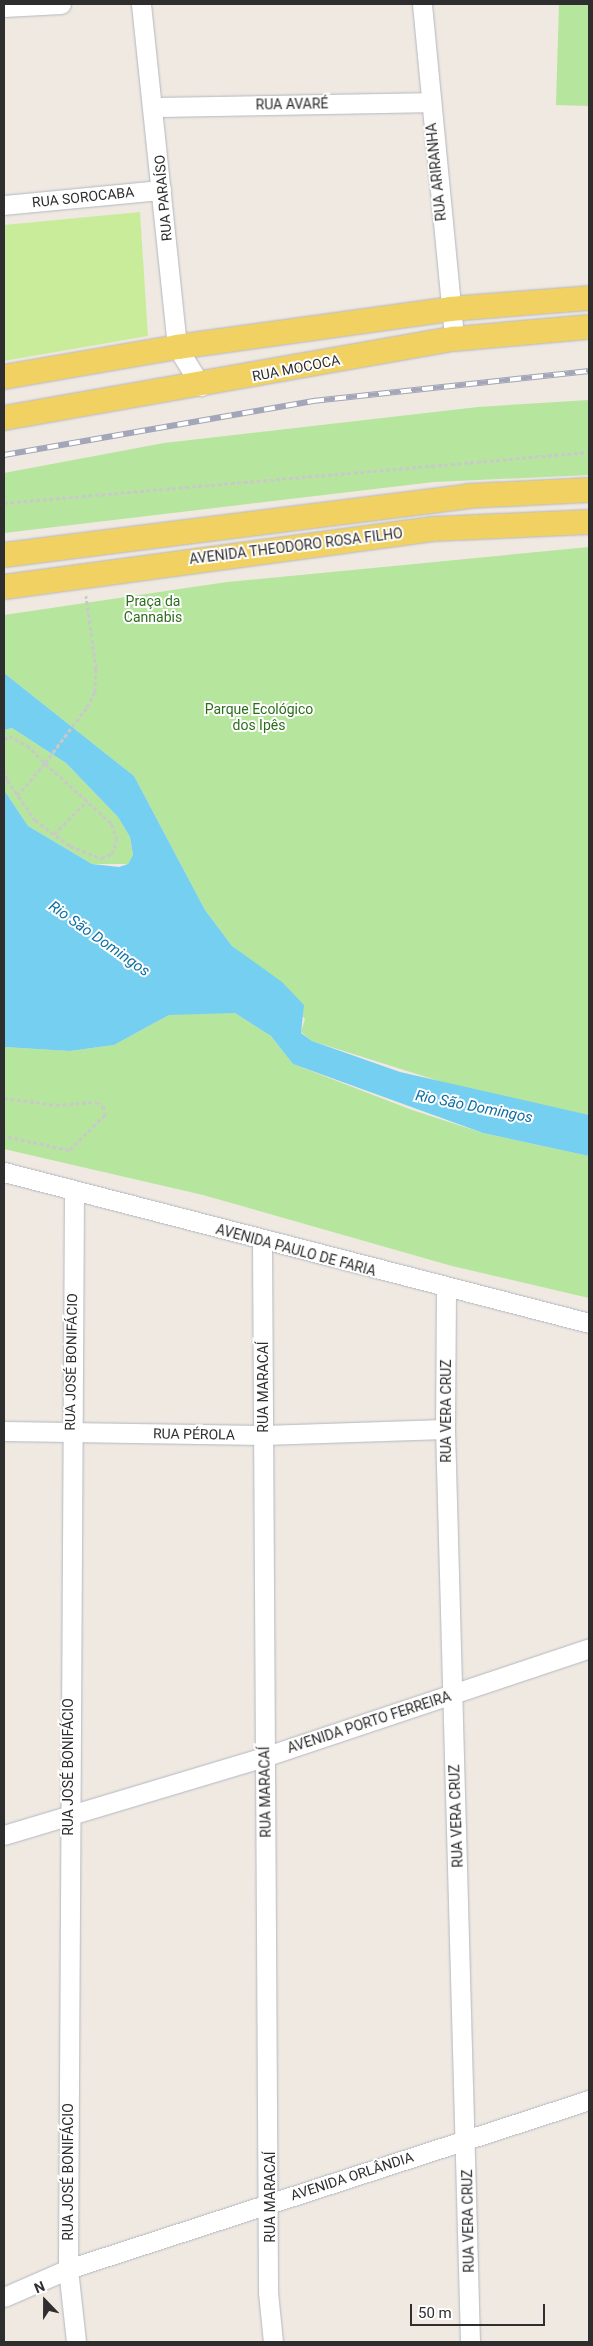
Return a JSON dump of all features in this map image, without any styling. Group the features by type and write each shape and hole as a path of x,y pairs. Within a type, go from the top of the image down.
{"main road":[{"path":"4,377 178,347 450,308 589,298"},
{"name":"RUA MOCOCA","path":"4,418 201,386 454,339 589,327"},
{"path":"582,490 583,522"},
{"name":"AVENIDA THEODORO ROSA FILHO","path":"4,555 459,497 582,490"},
{"name":"AVENIDA THEODORO ROSA FILHO","path":"4,587 433,529 583,522"},
{"path":"77,546 84,576"}],"street":[{"path":"4,8 61,4"},
{"name":"RUA PARAÍSO","path":"142,4 155,106 161,190 178,347 201,386"},
{"name":"RUA ARIRANHA","path":"422,4 429,102 454,339"},
{"name":"RUA AVARÉ","path":"155,106 429,102"},
{"name":"RUA SOROCABA","path":"4,205 161,190"},
{"name":"AVENIDA PAULO DE FARIA","path":"4,1172 446,1290 589,1323"},
{"name":"RUA JOSÉ BONIFÁCIO","path":"74,1191 70,1432 68,2269 76,2342"},
{"name":"RUA MARACAÍ","path":"262,1241 264,1756 271,2202 268,2292 273,2342"},
{"name":"RUA VERA CRUZ","path":"446,1290 444,1429 467,2138 470,2342"},
{"name":"RUA PÉROLA","path":"4,1431 263,1435 444,1429"},
{"name":"AVENIDA PORTO FERREIRA","path":"4,1835 68,1818 264,1756 589,1648"},
{"name":"AVENIDA ORLÂNDIA","path":"4,2297 68,2269 589,2100"}],"path":[{"path":"4,503 589,452"},
{"path":"18,795 45,764 95,692 84,576"},
{"path":"4,740 10,736 27,745 45,764 111,823 117,840 112,854 101,858 54,834 35,820 18,795 4,769"},
{"path":"54,834 87,801"},
{"path":"4,1098 56,1105 96,1102 103,1106 105,1115 69,1150 4,1136"}],"green space":[{"path":"559,4 589,4 589,106 556,105"},
{"path":"140,212 148,336 4,361 4,225"},
{"path":"589,400 589,475 434,482 4,533 4,473 164,443 478,407"},
{"name":"Parque Ecológico dos Ipês","path":"589,547 589,1115 477,1093 312,1041 301,1032 305,1019 256,964 232,946 205,910 134,776 4,673 4,615 227,582"},
{"path":"12,728 66,763 118,817 130,837 133,855 128,864 92,864 28,826 4,790 4,730"},
{"path":"210,1010 235,1013 271,1036 293,1064 412,1110 483,1133 589,1156 589,1298 452,1266 203,1195 4,1149 4,1047 70,1051 114,1045 169,1015"}],"water":[{"name":"Rio São Domingos","path":"4,673 134,776 205,910 232,946 282,982 304,1005 301,1033 312,1041 400,1072 589,1115 589,1156 483,1133 293,1064 271,1036 235,1013 169,1015 114,1045 70,1051 4,1047 4,790 28,826 92,864 119,867 128,864 133,855 130,837 118,817 66,763 12,728 4,730"}],"railway":[{"path":"4,455 313,401 589,371"}],"park label":[{"name":"Praça da Cannabis","path":"153,610"}]}
